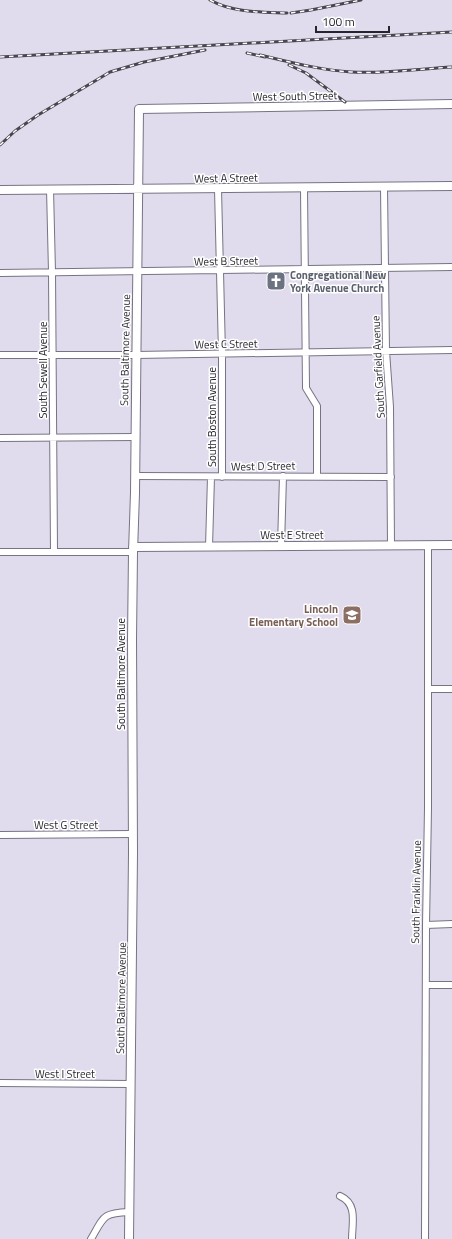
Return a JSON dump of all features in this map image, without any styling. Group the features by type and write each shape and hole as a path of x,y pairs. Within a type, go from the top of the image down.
{"street":[{"name":"West South Street","path":"139,109 452,104"},
{"name":"South Baltimore Avenue","path":"129,1239 133,549 138,272 139,109"},
{"name":"West A Street","path":"0,190 452,186"},
{"name":"South Garfield Avenue","path":"384,187 386,351 390,407 391,546"},
{"path":"304,188 304,353 306,388 317,406 317,476"},
{"name":"South Sewell Avenue","path":"50,189 54,552"},
{"name":"South Boston Avenue","path":"218,189 222,354 222,477"},
{"name":"West B Street","path":"0,273 452,267"},
{"name":"West C Street","path":"0,355 136,355 452,350"},
{"path":"0,438 135,436"},
{"name":"West D Street","path":"135,476 391,477"},
{"path":"282,546 283,476"},
{"name":"South Boston Avenue","path":"209,547 211,477"},
{"name":"South Franklin Avenue","path":"425,1239 426,925 429,689 428,545"},
{"name":"West E Street","path":"0,552 54,552 209,547 452,545"},
{"path":"429,689 452,689"},
{"name":"West G Street","path":"0,835 132,834"},
{"path":"426,925 452,924"},
{"path":"426,985 452,985"},
{"name":"West I Street","path":"0,1083 131,1084"},
{"path":"340,1196 348,1199 352,1206 352,1239"},
{"path":"91,1239 106,1216 129,1212"}],"railway":[{"path":"210,0 238,10 287,13"},
{"path":"291,13 361,0"},
{"path":"0,57 452,32"},
{"path":"0,145 15,131 38,115 110,72 144,62 205,50"},
{"path":"247,53 265,57"},
{"path":"260,55 316,68 351,72 389,72 452,67"},
{"path":"289,65 306,73 345,102"}],"place":[{"name":"Congregational New York Avenue Church","path":"276,281"},
{"name":"Lincoln Elementary School","path":"352,615"}]}
